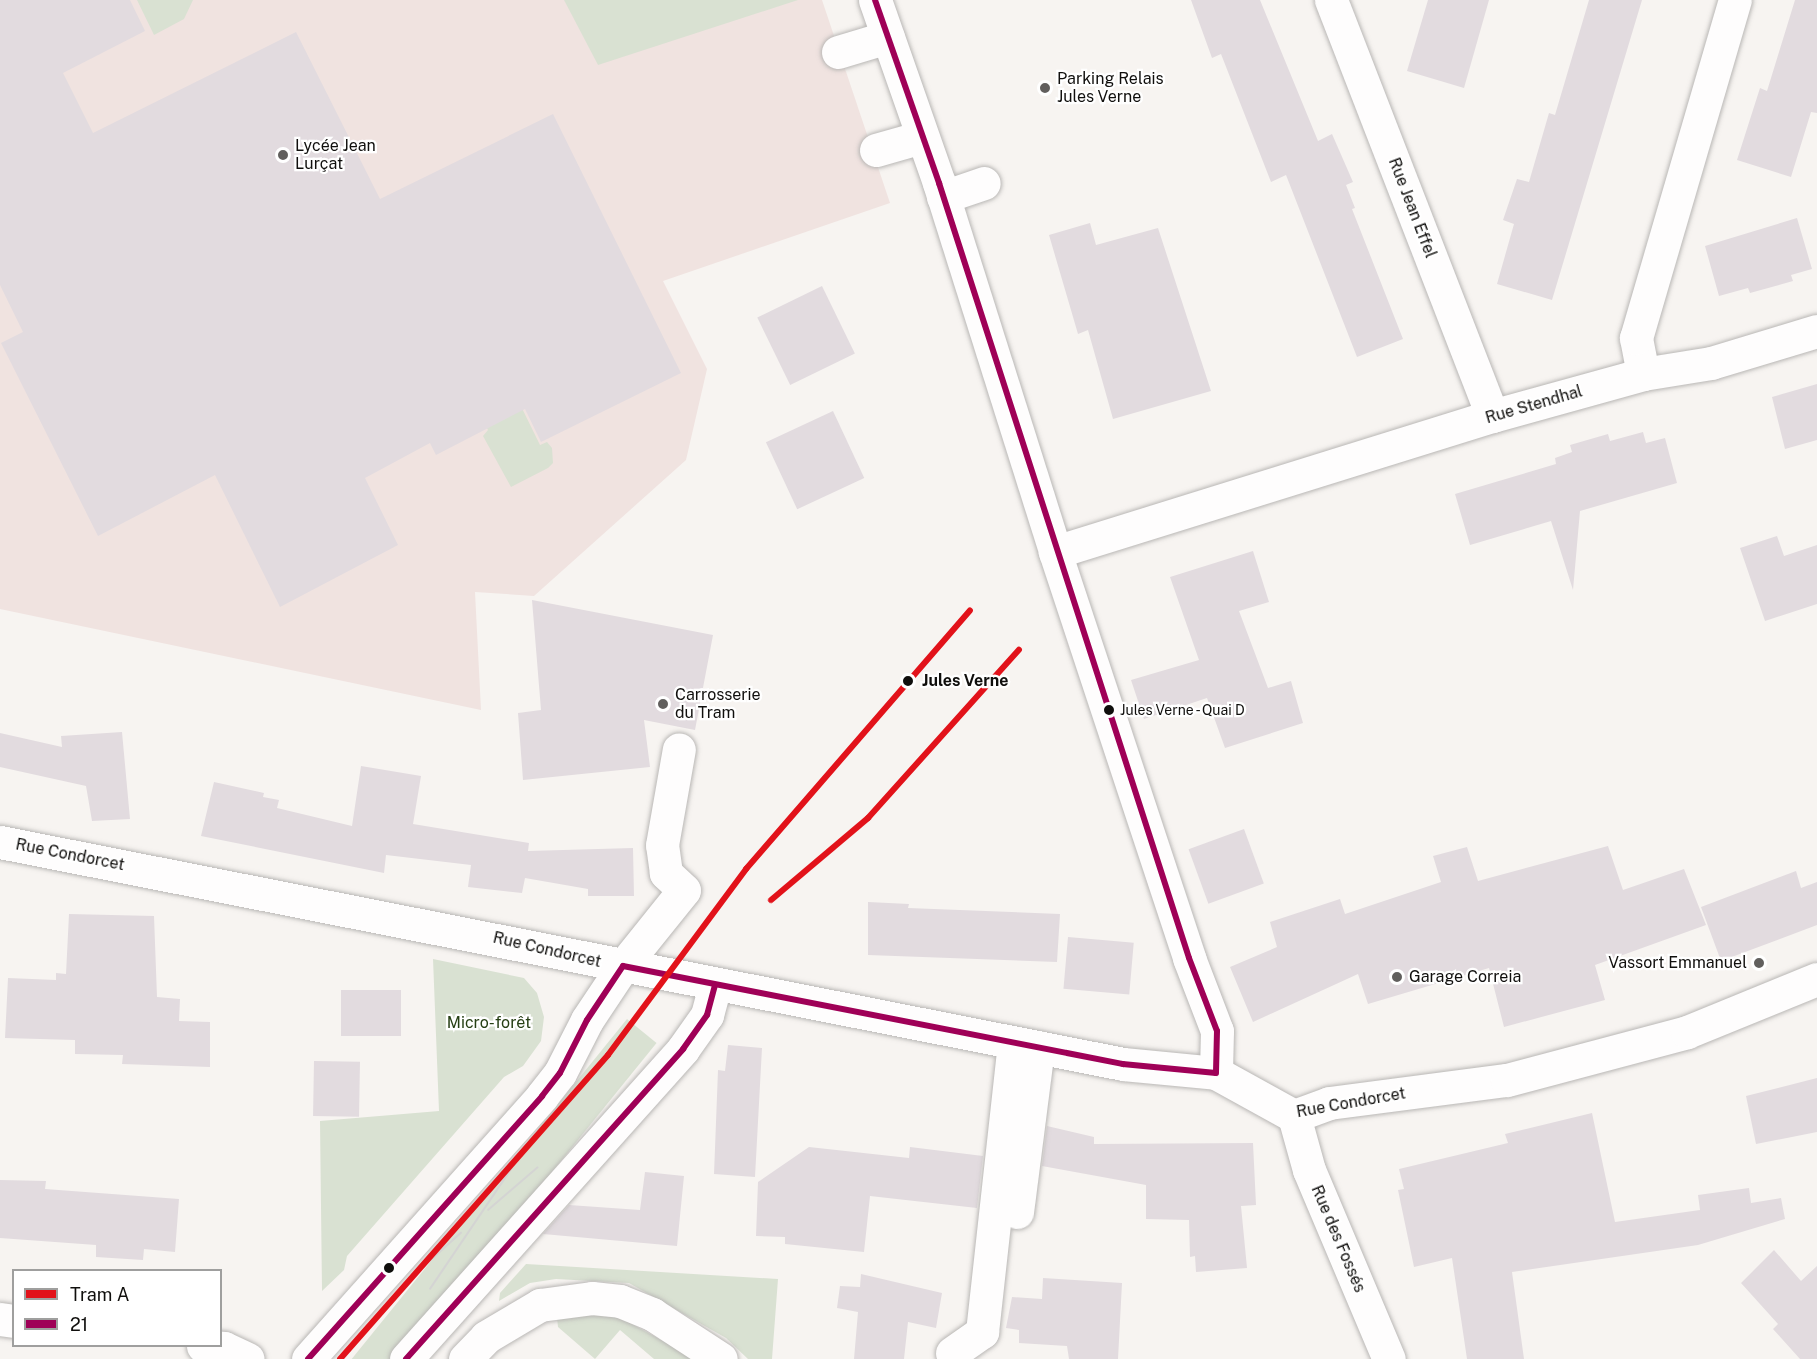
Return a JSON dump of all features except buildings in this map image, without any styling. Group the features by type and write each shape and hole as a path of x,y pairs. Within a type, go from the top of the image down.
{"street":[{"path":"875,0 943,197 1055,552 1189,958 1217,1030 1216,1073"},
{"name":"Rue Jean Effel","path":"1331,0 1492,416"},
{"path":"1643,374 1636,338 1735,0"},
{"path":"838,52 888,36"},
{"path":"876,150 922,137"},
{"path":"943,197 984,183"},
{"name":"Rue Stendhal","path":"1055,552 1492,416 1643,374 1712,363 1817,331"},
{"path":"309,1359 542,1096 560,1073 587,1020 623,966 684,890 666,873 662,845 679,749"},
{"name":"Rue Condorcet","path":"0,842 1122,1064 1216,1073 1294,1116 1329,1103 1507,1080 1687,1032 1817,979"},
{"path":"406,1359 682,1048 707,1015 715,985"},
{"path":"1013,1246 1026,1045"},
{"path":"952,1353 982,1332 1026,1045"},
{"name":"Rue des Fossés","path":"1294,1116 1309,1170 1389,1359"},
{"path":"465,1359 486,1337 540,1305 592,1298 620,1301 652,1314 721,1359"},
{"path":"214,1347 224,1348 248,1359"}],"shaded area":[{"path":"0,0 822,0 890,203 663,281 707,369 686,460 534,596 475,592 481,710 0,609"}],"green space":[{"path":"137,0 193,0 184,19 154,35"},
{"path":"564,0 798,0 598,65"},
{"path":"422,204 540,445 547,442 552,448 553,463 548,468 511,487 483,436 488,430 385,223"},
{"name":"Micro-forêt","path":"433,959 524,978 537,993 544,1017 541,1041 523,1066 504,1077 347,1256 344,1270 322,1291 320,1121 439,1111"},
{"path":"627,1019 657,1043 401,1359 352,1359"},
{"path":"526,1264 778,1279 772,1359 748,1359 726,1338 629,1283 556,1279 530,1283 499,1301 500,1293"},
{"path":"575,1314 617,1316 696,1359 654,1359 620,1330 595,1359 558,1327 557,1318"}],"tram line":[{"name":"A","path":"340,1359 608,1055 746,869 970,610"},
{"name":"A","path":"771,900 868,818 1019,650"},
{"path":"430,1289 522,1153"},
{"path":"488,1210 537,1168"},
{"path":"414,1275 461,1233"}],"transit line":[{"name":"21","path":"875,0 939,183 1189,958 1217,1031 1216,1073"},
{"name":"21","path":"623,966 1123,1064 1216,1073"},
{"name":"21","path":"308,1359 542,1096 560,1073 587,1020 623,966"},
{"name":"21","path":"406,1359 683,1049 707,1015 715,985"}],"place":[{"name":"Parking Relais Jules Verne","path":"1045,88"},
{"name":"Lycée Jean Lurçat","path":"283,155"},
{"name":"Jules Verne","path":"908,681"},
{"name":"Carrosserie du Tram","path":"663,704"},
{"name":"Jules Verne - Quai D","path":"1109,710"},
{"name":"Vassort Emmanuel","path":"1759,963"},
{"name":"Garage Correia","path":"1397,977"}]}
